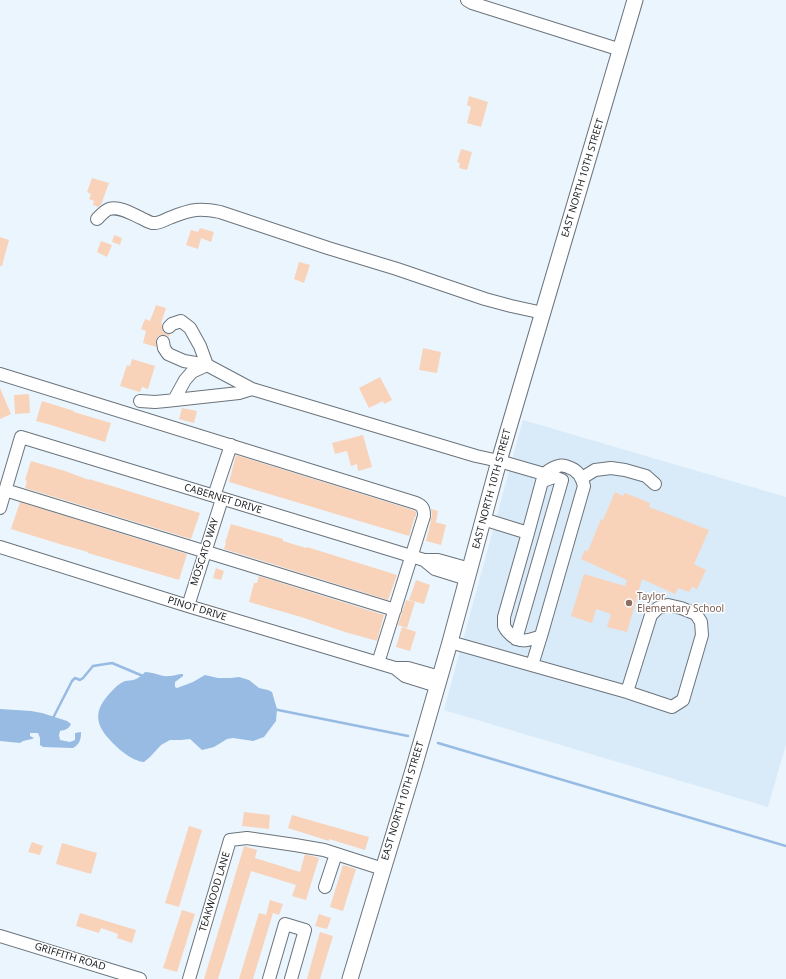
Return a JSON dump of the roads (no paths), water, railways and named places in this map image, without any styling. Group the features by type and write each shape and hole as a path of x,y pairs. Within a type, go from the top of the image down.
{"main road":[{"name":"EAST NORTH 10TH STREET","path":"350,979 450,642 499,461 636,0"}],"street":[{"path":"470,1 621,50"},
{"path":"97,219 109,209 119,209 147,222 159,223 171,217 196,209 207,209 397,269 485,299 543,313"},
{"path":"169,327 172,324 181,321 190,328 200,346 207,365"},
{"path":"164,342 164,348 168,354 184,361 207,365 252,390 476,456 499,461 544,478 562,480 516,639"},
{"path":"174,400 184,380 192,372 207,365"},
{"path":"0,374 416,503 421,506 424,510 424,516 378,663"},
{"path":"140,401 155,402 239,393 252,390"},
{"name":"CABERNET DRIVE","path":"5,490 23,441 424,560 438,560 468,574"},
{"name":"MOSCATO WAY","path":"188,606 205,552 231,446"},
{"path":"532,665 541,636 584,486 582,478 576,469 567,466 559,465 552,468 544,478 504,616 504,627 511,636 516,639 531,640 541,636"},
{"path":"582,478 595,470 611,468 646,476 655,484"},
{"path":"0,508 5,490 395,610"},
{"path":"483,519 528,533"},
{"name":"PINOT DRIVE","path":"0,547 188,606 378,663 395,668 408,668 438,682"},
{"path":"450,642 627,692 672,707 683,700 702,635 701,622 696,614 682,608 668,605 658,608 651,615 627,692"},
{"name":"TEAKWOOD LANE","path":"189,979 230,840 246,838 295,844 324,850 383,869"},
{"path":"325,887 336,854"},
{"path":"269,979 285,924 305,930 291,979"},
{"name":"GRIFFITH ROAD","path":"0,936 108,974 140,979"}],"water":[{"path":"145,672 166,676 183,674 183,676 175,682 175,687 177,688 193,682 205,675 218,678 239,677 249,680 259,688 272,692 277,709 276,721 264,737 253,741 233,738 227,739 214,747 202,750 190,739 170,740 161,745 144,762 139,761 121,751 113,743 101,728 98,717 104,700 117,686 124,681 137,679"},
{"path":"0,709 31,711 67,721 71,724 67,729 60,731 60,740 70,742 75,740 75,733 81,732 80,741 73,748 43,747 40,745 38,733 30,733 30,736 34,738 20,743 0,741"}],"waterway":[{"path":"52,720 72,681 75,678 80,680 83,678 93,666 112,663 143,676"},
{"path":"273,709 408,736"},
{"path":"438,743 786,846"}],"place":[{"name":"Taylor Elementary School","path":"629,603"}]}
